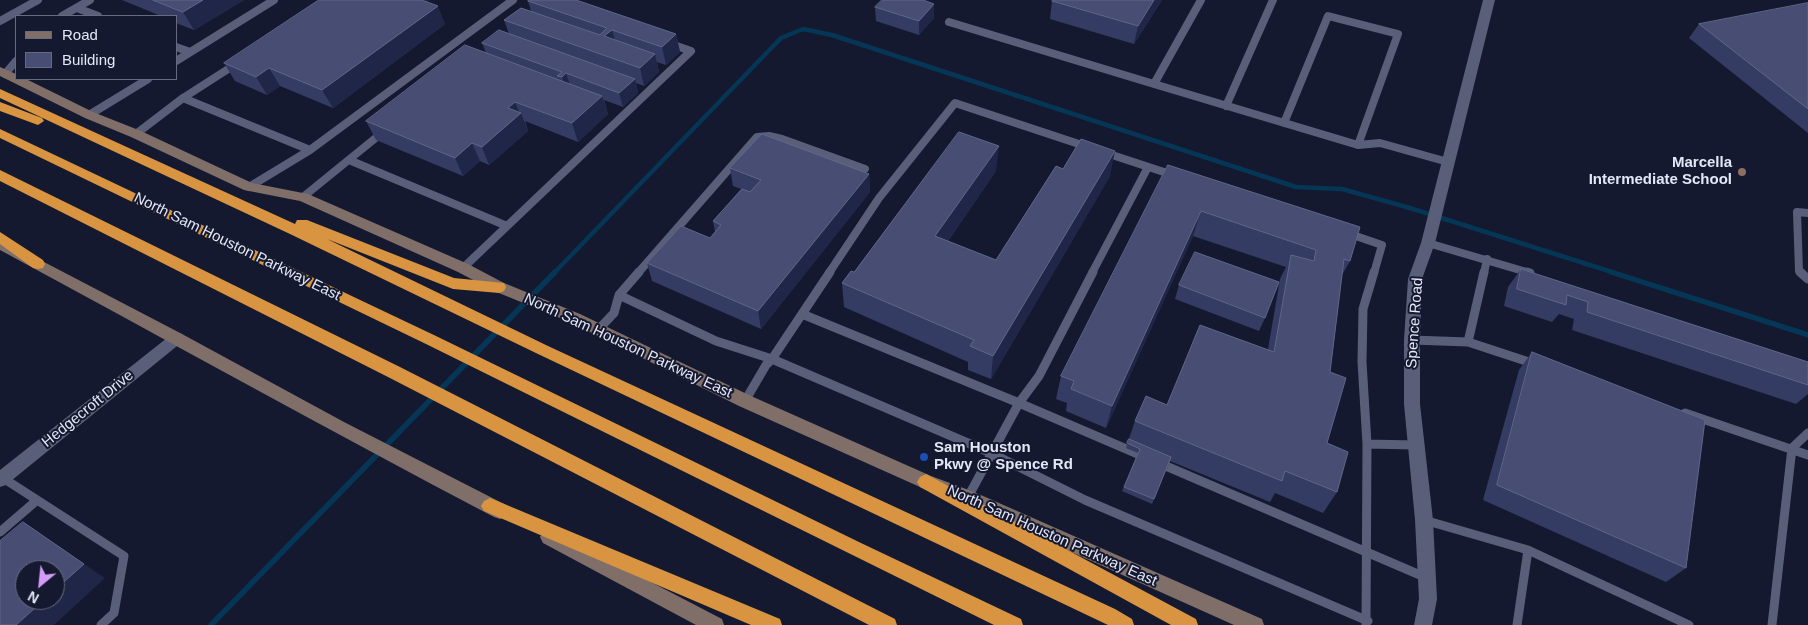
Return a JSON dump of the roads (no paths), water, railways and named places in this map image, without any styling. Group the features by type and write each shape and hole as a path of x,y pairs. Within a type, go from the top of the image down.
{"highway":[{"path":"0,93 295,230 543,350 1108,615 1125,625"},
{"path":"0,106 453,283 499,287"},
{"name":"North Sam Houston Parkway East","path":"0,133 431,340 1014,625"},
{"path":"0,174 394,372 888,625"},
{"path":"0,237 38,264"},
{"path":"926,482 1189,625"},
{"path":"490,506 773,625"}],"main road":[{"name":"North Sam Houston Parkway East","path":"2,73 15,79"},
{"name":"North Sam Houston Parkway East","path":"16,80 249,187 303,197 598,330 746,401 926,482 968,496 1255,625"},
{"path":"0,244 177,338 338,427 715,625"}],"street":[{"name":"Spence Road","path":"1423,625 1428,599 1427,578 1424,520 1412,404 1412,340 1416,279 1438,204 1489,0"},
{"name":"Hedgecroft Drive","path":"1,479 177,338"}],"lane":[{"path":"0,21 38,0"},
{"path":"64,15 90,0"},
{"path":"178,60 274,0"},
{"path":"249,187 310,150 513,0"},
{"path":"1154,84 1201,0"},
{"path":"1226,106 1273,0"},
{"path":"3,8 14,13"},
{"path":"76,8 95,15"},
{"path":"1284,123 1328,16 1398,34 1358,145"},
{"path":"949,22 1358,145 1380,144 1448,162"},
{"path":"462,268 691,51 664,42"},
{"path":"178,48 190,52"},
{"path":"2,73 15,62"},
{"path":"136,134 183,98 240,62"},
{"path":"89,115 146,80"},
{"path":"183,98 310,150"},
{"path":"746,401 766,366 879,198 955,103 1184,179"},
{"path":"303,197 392,125"},
{"path":"598,330 614,312 618,295 757,137 769,136 865,169"},
{"path":"349,160 507,226"},
{"path":"968,496 1019,403 1039,376 1148,167"},
{"path":"1808,213 1797,212 1799,271 1808,279"},
{"path":"618,295 716,341 772,359 991,453 1085,500 1367,623 1367,444 1362,362 1363,309 1382,245 1334,229"},
{"path":"1429,237 1544,278"},
{"path":"1468,342 1487,259"},
{"path":"802,314 1019,403 1427,578"},
{"path":"1412,340 1468,342 1544,367"},
{"path":"1680,411 1808,455"},
{"path":"1772,625 1792,448 1808,433"},
{"path":"1367,444 1416,445"},
{"path":"1,479 124,556 114,612 101,625"},
{"path":"0,532 36,501"},
{"path":"1424,520 1528,550 1689,625"},
{"path":"1517,625 1528,550"}],"waterway":[{"path":"554,273 781,38 803,29 832,35 1296,187 1342,189 1410,208 1615,273"},
{"path":"211,625 555,272"},
{"path":"1611,272 1808,335"}],"place":[{"name":"Marcella Intermediate School","path":"1742,172"},
{"name":"Sam Houston Pkwy @ Spence Rd","path":"924,457"}]}
